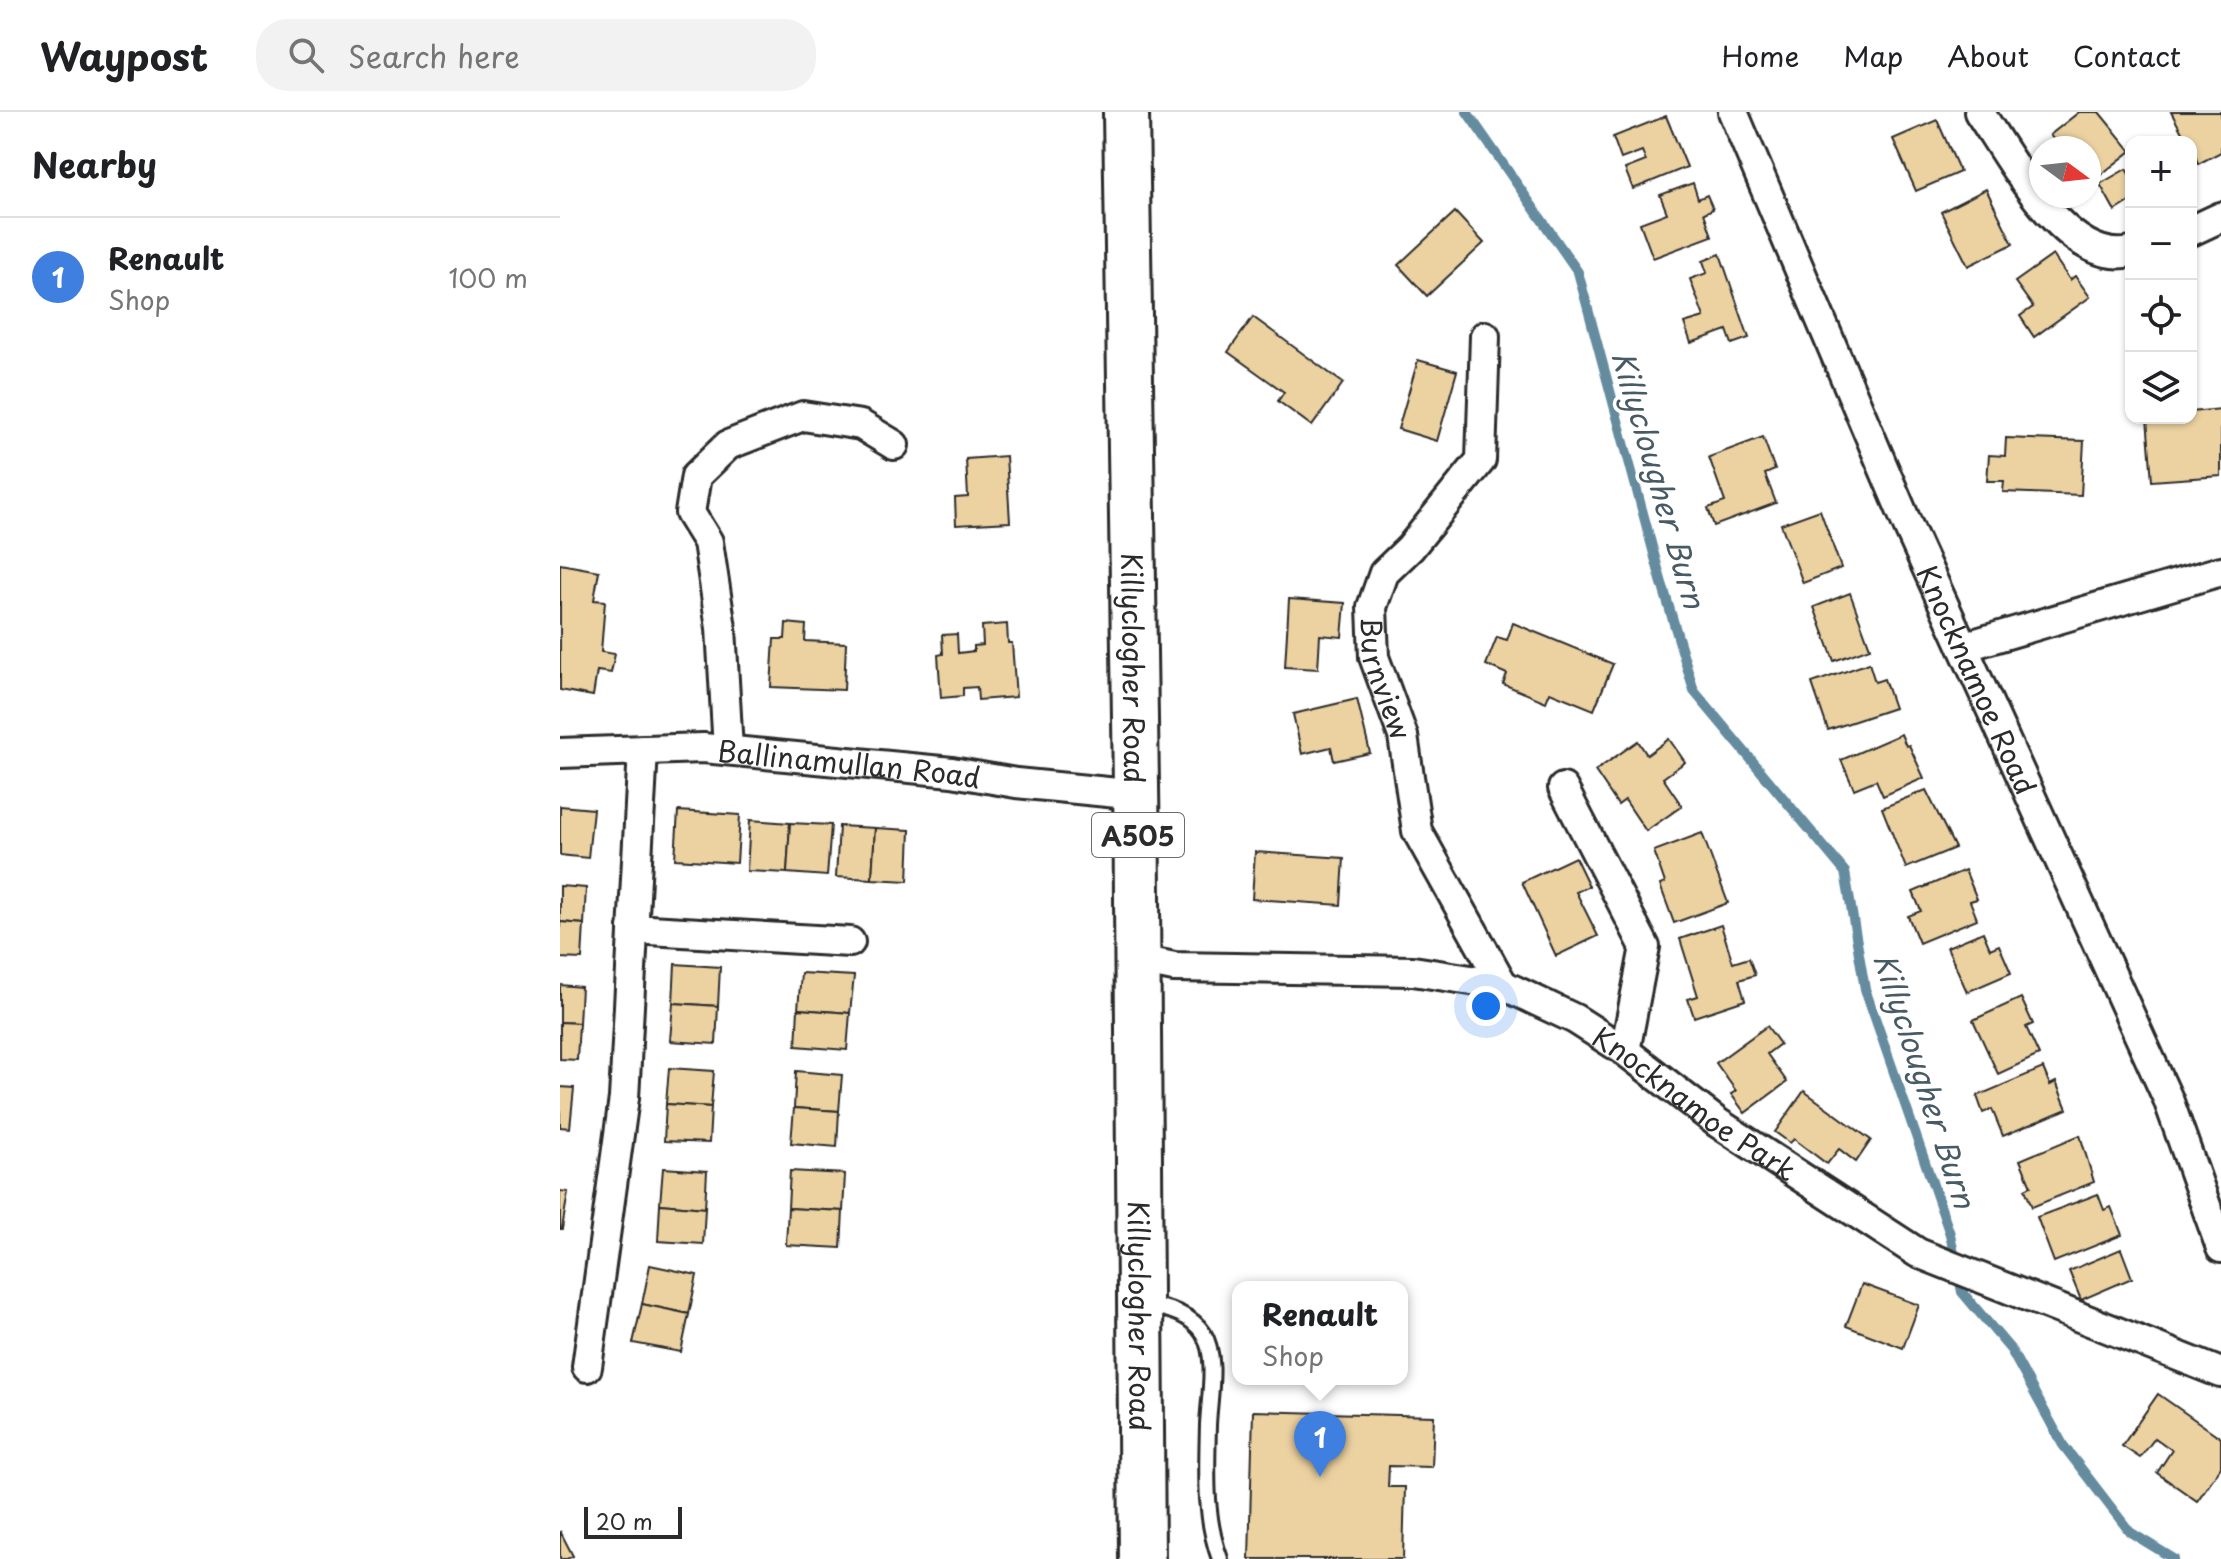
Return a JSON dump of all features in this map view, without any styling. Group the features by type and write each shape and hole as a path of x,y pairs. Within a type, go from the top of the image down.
{"highway":[{"name":"Killyclogher Road","path":"1126,112 1138,795 1135,959 1142,1559"}],"street":[{"name":"Knocknamoe Road","path":"1733,112 1963,647 2168,1099 2221,1248"},
{"path":"1979,112 2060,226 2091,248 2125,251"},
{"path":"2197,228 2221,217"},
{"name":"Burnview","path":"1485,336 1481,460 1410,548 1384,573 1372,607 1374,657 1403,736 1417,831 1503,985"},
{"path":"728,750 721,628 708,542 690,513 696,476 728,445 803,416 861,425 894,445"},
{"path":"1963,647 2221,571"},
{"path":"587,1367 624,1098 643,750"},
{"name":"Ballinamullan Road","path":"560,753 728,750 952,772 1016,783 1138,795"},
{"path":"1563,788 1645,947 1625,1051"},
{"path":"633,929 850,942"},
{"name":"Knocknamoe Park","path":"1135,959 1174,967 1413,971 1503,985 1575,1019 1625,1051 1718,1123 1918,1253 2221,1373"}],"lane":[{"path":"1139,1305 1169,1307 1203,1333 1210,1363 1207,1503 1211,1535 1220,1559"}],"building":[{"path":"2079,112 2099,112 2125,144 2125,156 2101,175 2101,136 2050,135"},
{"path":"2171,112 2221,112 2221,152 2198,164 2197,136 2184,136"},
{"path":"1666,116 1687,167 1633,189 1625,169 1646,161 1642,151 1621,159 1613,137"},
{"path":"1937,120 1960,172 1916,191 1893,139"},
{"path":"2125,170 2125,205 2115,211 2101,183"},
{"path":"1693,183 1698,199 1707,195 1713,209 1704,213 1712,236 1653,258 1640,223 1667,213 1660,195"},
{"path":"1986,189 2013,244 1968,266 1941,212"},
{"path":"1455,212 1484,243 1427,296 1398,265"},
{"path":"1720,254 1749,338 1732,344 1727,330 1691,343 1684,323 1704,317 1690,279 1707,273 1703,261"},
{"path":"2053,255 2070,280 2075,276 2090,297 2034,337 2020,316 2033,307 2015,282"},
{"path":"1253,317 1343,383 1312,426 1278,401 1284,392 1228,352"},
{"path":"1418,360 1457,371 1437,441 1398,429"},
{"path":"2221,409 2221,476 2152,481 2147,424 2197,424 2197,411"},
{"path":"1763,437 1775,470 1765,474 1776,503 1714,526 1708,508 1725,502 1709,457"},
{"path":"2006,438 2084,441 2081,495 2003,492 2004,481 1987,481 1989,455 2005,456"},
{"path":"1006,456 1010,522 956,525 955,498 968,497 966,459"},
{"path":"1820,510 1841,568 1803,583 1781,524"},
{"path":"560,564 599,571 594,600 605,601 601,652 615,654 611,673 597,671 593,696 560,690"},
{"path":"1850,593 1870,648 1834,661 1814,607"},
{"path":"1289,599 1345,603 1342,637 1320,635 1318,669 1285,667"},
{"path":"786,623 806,625 805,641 846,643 844,690 771,687 774,639 785,639"},
{"path":"1513,623 1613,664 1594,710 1550,692 1546,702 1503,684 1507,674 1486,665 1497,637 1507,640"},
{"path":"1007,624 1008,643 1012,643 1016,697 978,700 977,687 963,688 963,696 941,698 938,655 943,654 942,635 957,634 958,653 974,651 974,646 983,645 982,626"},
{"path":"1869,663 1875,682 1884,679 1894,708 1828,730 1812,683"},
{"path":"1357,699 1370,753 1334,761 1331,747 1302,754 1293,714"},
{"path":"1901,734 1924,778 1883,796 1876,780 1854,789 1841,760"},
{"path":"1669,739 1685,762 1663,778 1682,806 1646,831 1625,800 1618,805 1595,771 1638,741 1647,755"},
{"path":"1926,790 1955,848 1906,868 1882,808"},
{"path":"560,806 593,809 588,858 560,855"},
{"path":"678,811 740,815 737,863 675,859"},
{"path":"750,820 790,823 787,873 747,871"},
{"path":"790,823 831,825 827,876 787,873"},
{"path":"839,826 875,828 872,879 836,877"},
{"path":"875,828 910,830 908,881 872,879"},
{"path":"1702,833 1728,903 1674,923 1660,885 1665,883 1654,851"},
{"path":"1255,852 1344,858 1341,905 1252,899"},
{"path":"1575,857 1589,886 1576,892 1598,936 1556,956 1522,882"},
{"path":"1965,870 1977,899 1970,901 1977,919 1919,943 1908,916 1921,911 1913,892"},
{"path":"560,886 586,888 584,924 560,922"},
{"path":"560,922 584,924 582,959 560,958"},
{"path":"1721,925 1733,963 1749,958 1755,975 1739,980 1745,1000 1694,1017 1688,999 1698,996 1680,939"},
{"path":"1983,932 1990,949 1999,945 2011,973 1967,992 1947,947"},
{"path":"675,964 720,967 718,1006 673,1003"},
{"path":"801,973 854,976 850,1013 798,1009"},
{"path":"560,985 581,987 579,1023 560,1022"},
{"path":"2021,998 2033,1024 2026,1027 2039,1055 1998,1074 1973,1020"},
{"path":"673,1003 718,1006 716,1044 670,1041"},
{"path":"798,1009 850,1013 847,1050 796,1046"},
{"path":"560,1022 579,1023 577,1060 560,1059"},
{"path":"1767,1026 1780,1044 1767,1054 1787,1082 1745,1113 1731,1094 1736,1091 1716,1063"},
{"path":"669,1068 714,1071 711,1107 666,1104"},
{"path":"2043,1068 2050,1085 2056,1082 2067,1109 2003,1136 1992,1109 1983,1113 1977,1096"},
{"path":"796,1071 842,1075 839,1111 794,1108"},
{"path":"560,1087 574,1088 570,1128 560,1127"},
{"path":"1804,1091 1871,1140 1856,1162 1839,1149 1827,1164 1794,1139 1790,1143 1775,1132"},
{"path":"666,1104 711,1107 709,1143 664,1141"},
{"path":"794,1108 839,1111 837,1147 791,1143"},
{"path":"2080,1135 2094,1182 2032,1207 2025,1189 2031,1186 2020,1160"},
{"path":"663,1168 707,1171 705,1208 660,1204"},
{"path":"790,1171 845,1174 843,1211 788,1208"},
{"path":"560,1191 568,1192 562,1229 560,1229"},
{"path":"2098,1194 2104,1210 2111,1207 2122,1235 2054,1262 2037,1217"},
{"path":"660,1204 705,1208 703,1244 658,1241"},
{"path":"788,1208 843,1211 841,1248 786,1245"},
{"path":"2121,1249 2132,1278 2081,1300 2069,1271"},
{"path":"650,1265 697,1275 689,1314 642,1304"},
{"path":"1862,1284 1919,1305 1903,1348 1846,1326"},
{"path":"642,1304 689,1314 681,1352 633,1343"},
{"path":"2158,1394 2221,1438 2221,1467 2197,1501 2157,1473 2172,1450 2155,1438 2140,1458 2122,1446"},
{"path":"1253,1411 1434,1416 1432,1467 1389,1466 1388,1487 1405,1487 1403,1559 1249,1559"},
{"path":"560,1531 573,1556 567,1559 560,1559"}],"waterway":[{"name":"Killyclougher Burn","path":"1467,112 1578,272 1694,691 1845,872 1865,989 1950,1234 1962,1292 2011,1350 2063,1445 2130,1532 2174,1559"}],"place":[{"name":"Renault","path":"1320,1477"}]}
